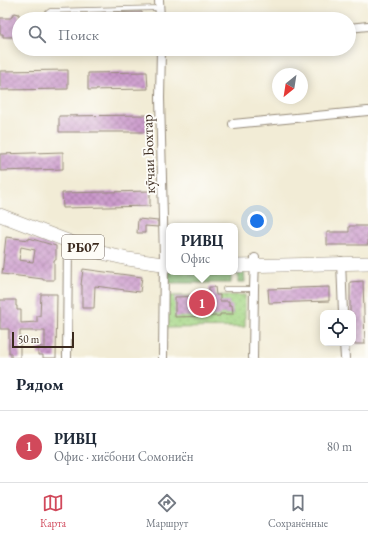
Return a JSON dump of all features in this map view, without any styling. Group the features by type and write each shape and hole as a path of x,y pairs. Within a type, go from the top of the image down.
{"highway":[{"name":"РБ07","path":"0,209 68,239"},
{"name":"РБ07","path":"0,215 68,239 166,262"},
{"path":"341,261 368,257"},
{"path":"238,259 255,262"},
{"path":"238,265 255,262 341,261 368,263"}],"street":[{"path":"356,27 368,26"},
{"name":"кӯчаи Бохтар","path":"161,56 160,98 166,239"},
{"path":"233,124 368,111"},
{"path":"67,358 68,239"},
{"path":"341,261 343,310"},
{"path":"254,358 255,262"},
{"name":"кӯчаи Бохтар","path":"163,358 166,275"},
{"path":"344,346 345,358"}],"lane":[{"path":"47,12 159,4"},
{"path":"225,289 254,289"}],"green space":[{"path":"244,264 245,282 238,282 238,269"},
{"path":"167,275 231,275 231,283 167,283"},
{"path":"245,295 245,327 166,328 166,296"}],"building":[{"path":"12,16 12,37 3,37 3,34 0,34 0,18 11,18"},
{"path":"68,70 68,89 0,90 0,71"},
{"path":"147,72 148,89 88,90 88,73"},
{"path":"147,115 147,132 59,132 59,116"},
{"path":"63,152 63,169 0,171 0,154"},
{"path":"150,191 150,206 63,208 62,193"},
{"path":"138,219 158,221 158,227 145,226 145,233 137,233"},
{"path":"349,226 368,226 368,245 327,245 327,232 349,232"},
{"path":"6,237 29,240 29,238 56,246 54,280 43,280 2,274","holes":["21,247 35,250 33,262 19,260"]},
{"path":"83,269 142,277 140,292 95,286 94,308 82,308 81,285"},
{"path":"363,281 365,344 356,344 356,310 350,310 350,282"},
{"path":"209,287 215,287 216,295 220,295 220,301 229,301 229,305 232,305 233,314 220,314 220,316 175,317 175,297 209,296"},
{"path":"329,287 329,301 269,303 268,289"},
{"path":"41,294 57,294 56,358 43,358 43,355 38,355 38,347 45,347 45,331 20,331 20,358 11,358 11,353 9,353 9,329 0,329 0,300 16,300 17,310 21,310 21,323 37,322 37,316 40,316"}],"place":[{"name":"РИВЦ","path":"202,303"}]}
